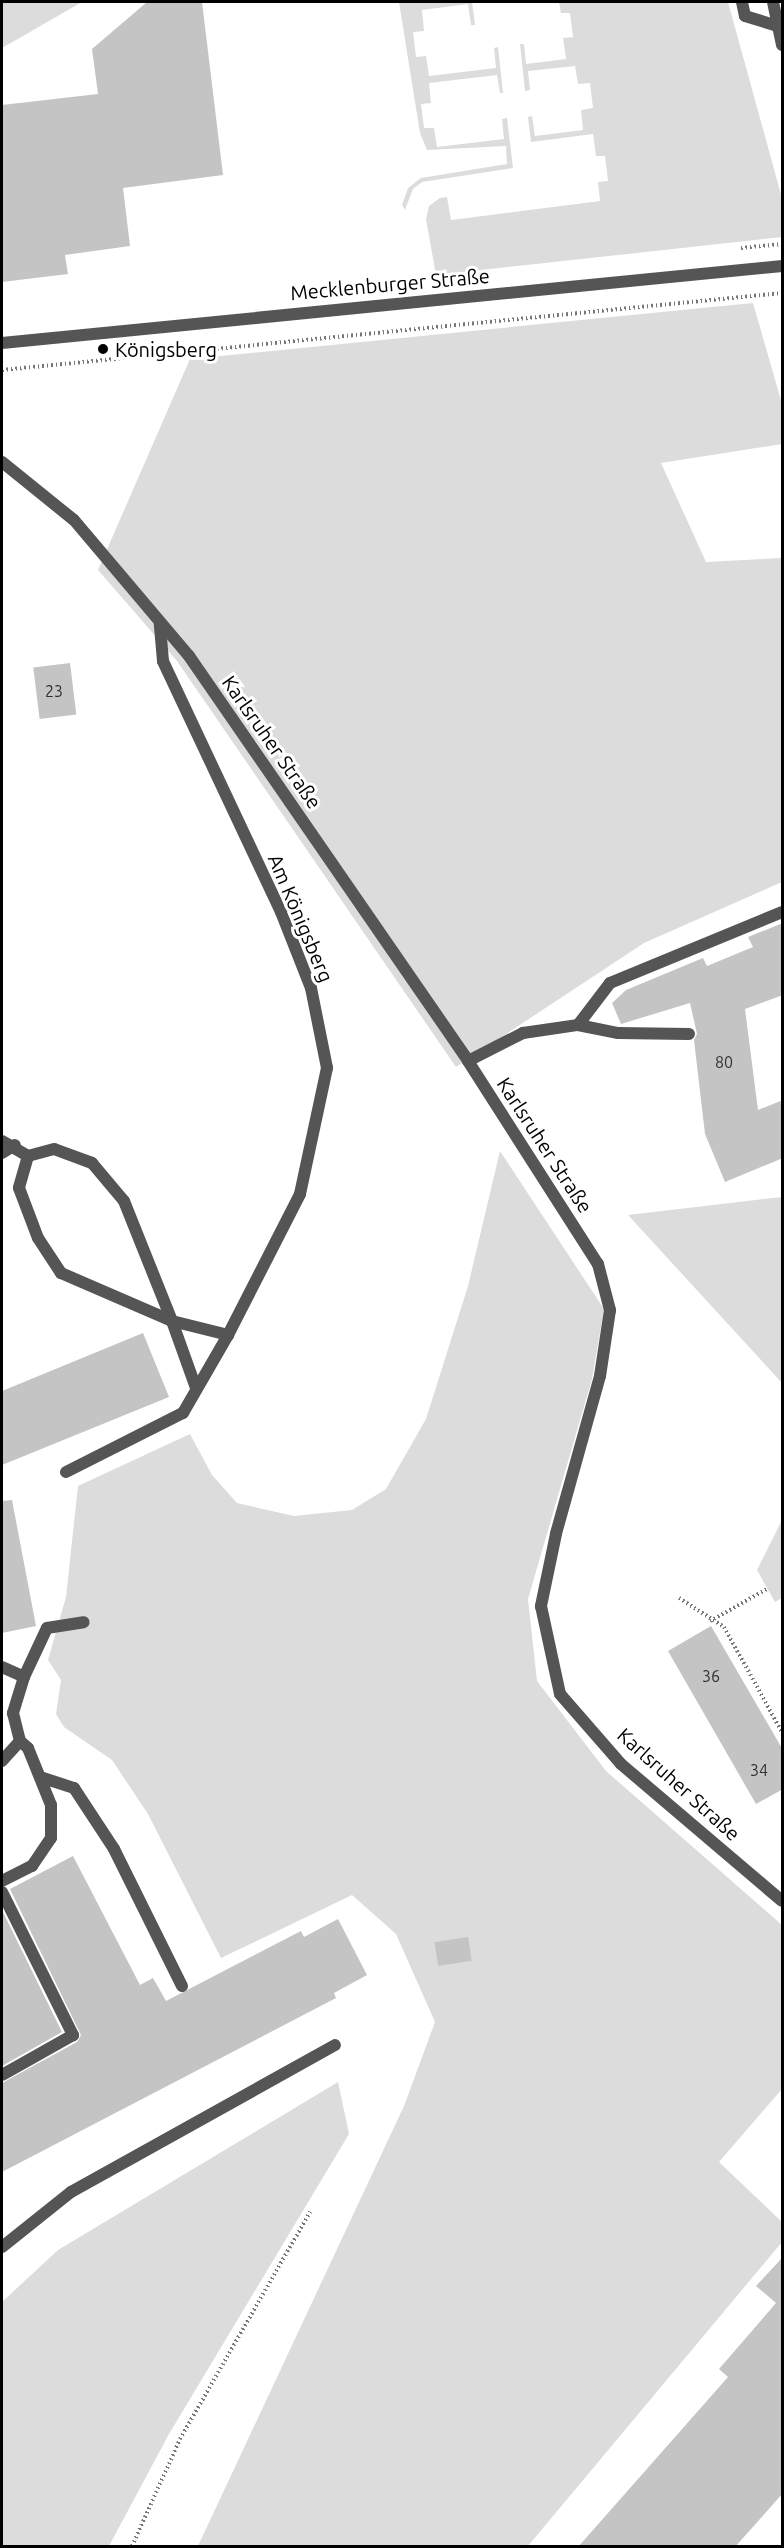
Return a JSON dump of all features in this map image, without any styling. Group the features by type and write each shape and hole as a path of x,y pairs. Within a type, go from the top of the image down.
{"street":[{"path":"741,2 745,16 780,27"},
{"path":"773,2 783,45"},
{"name":"Mecklenburger Straße","path":"2,343 783,266"},
{"name":"Karlsruher Straße","path":"2,462 74,520 189,656 468,1061 598,1264 610,1310 600,1376 556,1534 541,1606 560,1694 621,1764 783,1901"},
{"name":"Am Königsberg","path":"66,1472 183,1413 228,1335 300,1194 327,1068 311,988 281,912 163,661 160,623"},
{"path":"579,1025 610,983 783,912"},
{"path":"468,1061 523,1033 579,1025 618,1033 689,1034"},
{"path":"2,1141 15,1145 28,1156"},
{"path":"2,1153 15,1145"},
{"path":"28,1156 54,1149 92,1163 124,1201 196,1388"},
{"path":"28,1156 19,1188 38,1238 61,1273 172,1321 228,1335"},
{"path":"2,1881 32,1866 51,1838 51,1805 28,1748 21,1741 13,1713 24,1677 47,1629 84,1622"},
{"path":"2,1666 24,1677"},
{"path":"2,1761 21,1741"},
{"path":"40,1777 74,1788 114,1849 182,1986"},
{"path":"2,1892 73,2035 2,2075"},
{"path":"2,2247 71,2192 334,2045"}],"path":[{"path":"2,370 783,293"},
{"path":"710,1621 767,1589"},
{"path":"679,1598 704,1611 710,1621 724,1627 783,1732"},
{"path":"132,2547 180,2439 310,2212"}],"shaded area":[{"path":"2,2 82,2 2,48"},
{"path":"399,2 472,2 475,25 471,25 468,4 422,10 424,31 413,32 416,57 426,56 429,76 496,68 494,48 498,47 503,93 500,93 497,75 429,83 431,103 421,104 424,128 434,128 437,147 504,139 502,119 507,118 513,168 422,182 413,189 405,210 402,205 408,188 421,178 507,164 506,146 427,150 420,133"},
{"path":"559,2 728,2 782,198 782,237 436,275 426,219 429,206 440,198 447,197 451,220 600,201 598,182 608,181 605,156 596,156 593,134 531,142 528,117 532,116 535,136 583,130 581,110 593,108 590,83 578,84 575,66 528,71 530,90 525,91 520,44 524,44 526,64 566,59 563,38 573,37 570,13 561,13"},
{"path":"753,303 782,404 782,444 661,463 706,562 782,558 782,882 644,943 456,1067 177,661 98,570 190,359"},
{"path":"500,1151 604,1309 592,1379 528,1599 537,1681 606,1771 782,1925 782,2089 719,2162 782,2222 782,2242 528,2546 198,2546 404,2106 435,2022 396,1934 352,1895 221,1958 148,1814 112,1760 64,1727 56,1714 61,1680 48,1660 66,1597 78,1486 190,1434 212,1475 237,1503 294,1516 352,1510 386,1489 426,1419 468,1286"},
{"path":"782,1197 782,1383 628,1215"},
{"path":"782,1520 782,1598 775,1602 757,1570"},
{"path":"338,2082 349,2134 169,2434 109,2546 2,2546 2,2302 58,2250"}],"building":[{"path":"147,2 202,2 223,175 123,188 130,246 65,255 68,274 2,282 2,105 98,94 92,49"},
{"path":"70,663 76,715 40,719 33,668"},
{"path":"783,923 783,995 745,1009 758,1110 783,1100 783,1158 725,1182 705,1134 694,1040 697,1034 690,1003 621,1024 612,1003 626,990 703,958 707,966 753,947 748,937"},
{"path":"143,1333 169,1397 2,1465 2,1391"},
{"path":"12,1500 36,1626 2,1633 2,1501"},
{"path":"711,1626 783,1750 783,1789 756,1804 668,1651"},
{"path":"73,1856 140,1985 153,1978 166,2001 301,1931 304,1937 338,1919 367,1975 334,1993 336,1998 2,2172 2,2083 77,2042 81,2035 10,1889"},
{"path":"2,1910 62,2032 2,2066"},
{"path":"468,1937 472,1961 438,1966 434,1942"},
{"path":"783,2257 783,2493 735,2547 578,2547 728,2377 719,2369 776,2303 756,2286"}],"place":[{"name":"Königsberg","path":"103,349"}]}
